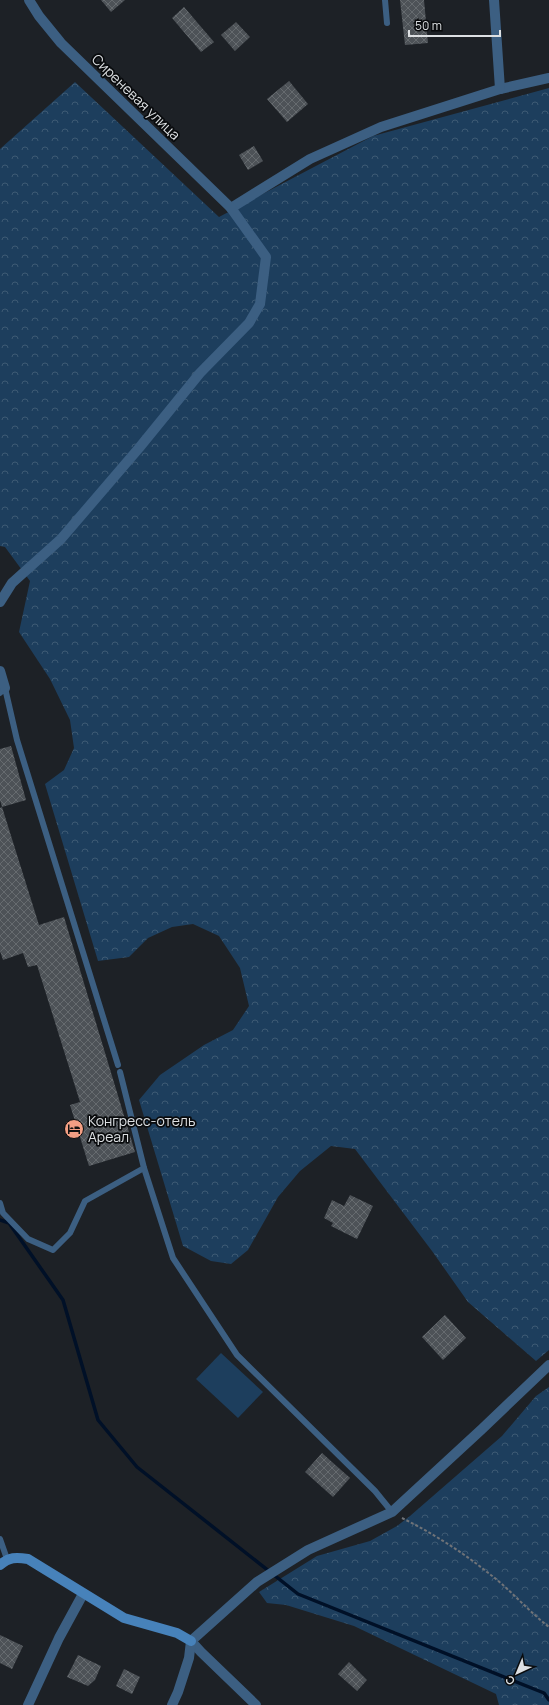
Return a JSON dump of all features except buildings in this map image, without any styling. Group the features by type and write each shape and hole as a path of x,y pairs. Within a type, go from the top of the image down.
{"street":[{"name":"Сиреневая улица","path":"0,602 12,583 61,538 200,373 250,323 260,304 266,257 231,208 61,43 39,16 29,0"},
{"path":"494,0 500,89"},
{"path":"231,208 310,159 381,127 500,89 549,78"},
{"path":"0,671 3,691"},
{"path":"172,1705 178,1692 188,1658 191,1641 257,1582 308,1550 392,1512 482,1430 549,1365"},
{"path":"4,1562 15,1557 28,1559 124,1618 178,1633 191,1641 256,1705"},
{"path":"28,1705 59,1638 83,1594"}],"lane":[{"path":"385,0 387,23"},
{"path":"3,691 119,1069 144,1168 174,1258 237,1355 375,1491 392,1512"},
{"path":"0,1203 3,1212 28,1239 53,1250 70,1234 85,1201 144,1168"},
{"path":"0,1539 4,1562"}],"path":[{"path":"392,1512 430,1533 488,1572 549,1627"}],"green space":[{"path":"75,82 219,217 373,136 549,88 549,1350 536,1361 468,1302 432,1251 355,1149 331,1146 300,1171 278,1197 248,1250 231,1264 211,1261 183,1246 139,1100 160,1075 204,1045 233,1030 249,1006 240,968 219,936 193,924 172,927 148,938 129,957 98,961 45,784 64,770 74,748 70,720 50,679 19,632 30,581 5,547 0,546 0,149"},
{"path":"221,1353 263,1392 238,1418 196,1379"},
{"path":"549,1387 549,1705 499,1705 496,1694 354,1626 286,1605 267,1603 259,1592 317,1556 370,1541 397,1526 502,1436 536,1396"}],"waterway":[{"path":"0,1220 9,1223 63,1300 98,1420 137,1467 298,1594 544,1693 549,1700"}],"place":[{"name":"Конгресс-отель Ареал","path":"74,1129"}]}
